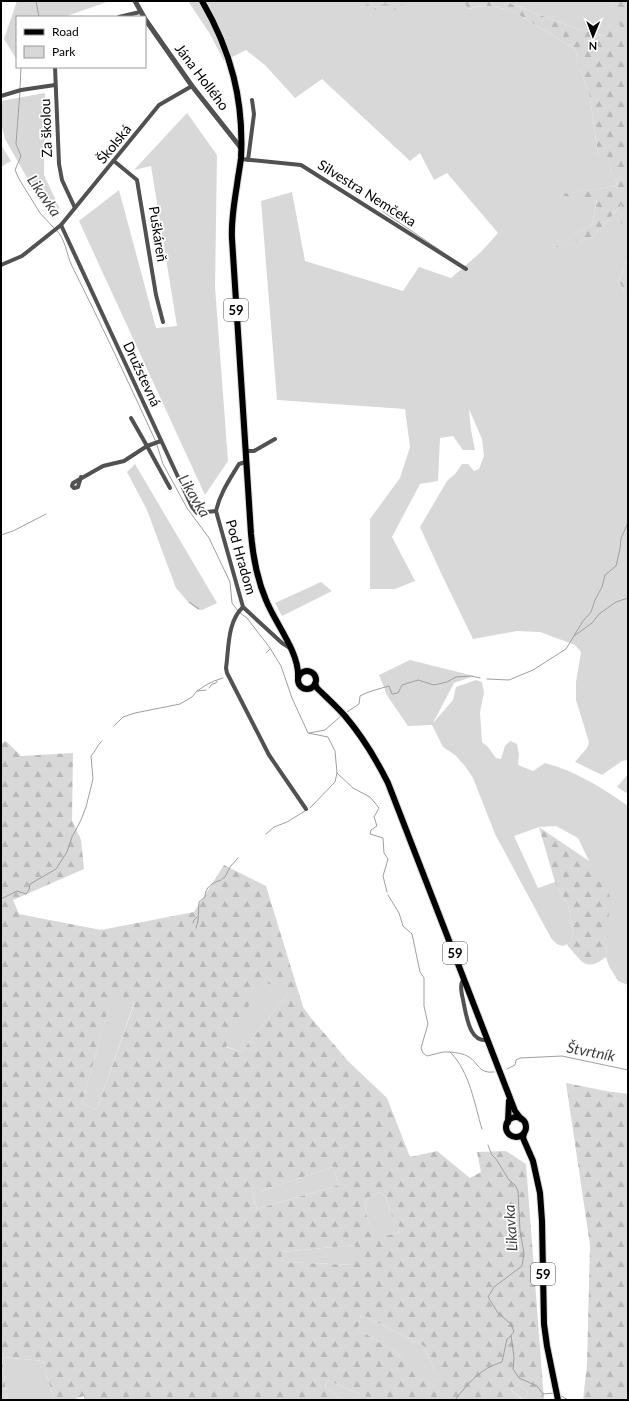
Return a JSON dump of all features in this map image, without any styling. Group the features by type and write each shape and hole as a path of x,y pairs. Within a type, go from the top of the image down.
{"main road":[{"name":"59","path":"202,1 222,40 233,71 239,108 241,159 234,203 232,234 245,451 251,534 256,569 265,600 290,648 297,665 298,682 300,687 314,691 337,708"},
{"name":"59","path":"297,665 301,669 312,672 315,676 315,684 317,688 343,714 365,741 388,783 517,1115 526,1126 524,1133 525,1143 531,1156 537,1177 542,1211 545,1332 557,1396"},
{"path":"298,676 302,672 307,671"},
{"path":"308,689 311,689 315,684"},
{"name":"59","path":"509,1095 510,1113 507,1125 508,1134 522,1144 531,1156"},
{"path":"508,1122 513,1118 520,1119"},
{"path":"514,1137 520,1136 524,1133"}],"street":[{"name":"Jána Hollého","path":"135,1 143,16"},
{"path":"123,16 140,12"},
{"name":"Jána Hollého","path":"146,21 192,86 241,148"},
{"name":"Za školou","path":"56,68 55,85 58,164 60,174 75,208"},
{"path":"1,96 20,90 55,85"},
{"name":"Školská","path":"1,265 22,256 61,225 159,104 192,86"},
{"path":"248,160 254,114 252,100"},
{"name":"Silvestra Nemčeka","path":"241,159 301,165 466,269"},
{"name":"Puškáreň","path":"114,161 137,180 156,295 163,322"},
{"name":"Družstevná","path":"61,225 192,507 197,513 216,511"},
{"path":"131,418 170,488"},
{"path":"245,451 254,452 275,439"},
{"path":"81,477 102,466 124,461 147,446 161,441"},
{"name":"Pod Hradom","path":"246,462 239,464 218,500 216,511 229,559 240,610 290,648"},
{"path":"240,610 232,626 226,668 227,673 269,755 306,809"},
{"path":"464,978 461,985 468,1025 473,1034 484,1040 489,1040"}],"green space":[{"path":"17,1 110,1 67,16 16,16 16,58 4,39"},
{"path":"188,1 464,1 469,9 483,5 511,10 575,49 590,97 598,155 609,157 611,172 618,186 557,195 597,198 592,224 553,249 593,237 623,203 618,221 628,228 628,257 619,281 624,291 628,289 628,760 622,761 602,775 575,762 587,748 589,742 576,700 576,682 581,652 575,645 540,632 517,631 473,639 420,527 447,481 455,474 462,464 468,464 474,471 479,469 484,456 482,439 469,409 475,450 463,450 453,436 440,438 438,481 420,484 392,537 415,581 395,589 370,589 370,519 400,478 410,447 405,409 277,400 261,201 292,192 305,261 403,291 419,267 451,278 481,252 498,233 447,173 434,180 420,153 410,161 322,79 295,98 265,65 246,50 224,61 210,34"},
{"path":"365,1 405,1 397,10 382,12 366,6"},
{"path":"464,1 504,1 569,26 605,36 606,30 621,28 611,3 615,1 628,1 628,228 618,221 622,204 593,237 551,250 592,224 597,199 554,195 618,186 611,172 609,158 598,155 590,97 575,49 511,10 483,5 468,9"},
{"path":"504,1 615,1 611,3 622,28 605,36 569,26"},
{"path":"45,93 44,175 60,209 42,204 5,139 1,123 1,101"},
{"path":"187,113 217,155 215,287 228,461 205,495 79,221 119,190 156,328 177,326 151,166 134,170"},
{"path":"1,145 11,161 1,167"},
{"path":"628,257 628,289 624,291 619,281"},
{"path":"135,464 217,603 202,610 197,609 189,603 176,588 147,510 127,472"},
{"path":"321,582 332,591 282,616 275,603"},
{"path":"410,660 474,676 454,683 433,723 453,700 456,687 476,680 482,682 484,693 480,712 482,742 488,747 496,758 501,759 505,746 510,741 517,744 519,754 518,765 533,771 545,763 556,766 578,775 628,806 628,985 618,981 609,966 606,957 608,917 589,861 578,838 556,826 539,827 514,836 538,888 555,882 568,905 573,929 571,942 562,946 555,943 551,938 495,834 473,778 465,766 455,755 443,747 432,725 408,726 388,697 379,675"},
{"path":"6,741 21,756 73,753 72,820 81,840 84,869 13,900 19,914 101,930 194,912 224,865 266,886 303,1007 349,1062 387,1098 410,1157 437,1151 470,1178 481,1172 477,1152 506,1151 526,1164 544,1400 524,1400 528,1392 518,1384 511,1390 523,1400 374,1400 327,1380 325,1387 343,1400 84,1400 84,1396 72,1400 54,1400 43,1361 2,1357 7,1400 1,1400 1,744","holes":["262,982 291,990 241,1052 226,1047","113,991 134,1004 97,1109 82,1104","333,1167 339,1185 257,1209 252,1194","380,1192 386,1198 392,1216 400,1228 398,1233 377,1238 368,1220 364,1203 369,1197","355,1245 354,1265 284,1262 281,1252","361,1314 424,1346 438,1379 426,1384 397,1353 358,1329"]},
{"path":"628,774 628,794 617,787"},
{"path":"539,827 589,861 610,896 606,957 599,962 593,964 584,963 567,945 571,942 573,929 568,905 555,882"},
{"path":"262,981 292,989 241,1052 225,1046"},
{"path":"113,990 134,1003 97,1109 82,1104"},
{"path":"566,1083 606,1091 628,1107 628,1400 583,1400 587,1365 590,1245"},
{"path":"606,1091 628,1094 628,1107"},
{"path":"333,1167 339,1185 257,1209 252,1194"},
{"path":"380,1192 386,1198 392,1216 400,1228 398,1233 377,1239 368,1220 364,1203 369,1197"},
{"path":"355,1245 355,1265 284,1262 281,1252"},
{"path":"361,1314 424,1346 438,1379 426,1385 397,1353 358,1329"},
{"path":"2,1357 43,1361 54,1400 7,1400"},
{"path":"327,1380 374,1400 343,1400 325,1387"},
{"path":"518,1384 528,1392 524,1400 511,1390"}],"waterway":[{"name":"Likavka","path":"36,1 39,16"},
{"name":"Likavka","path":"20,88 21,68"},
{"name":"Likavka","path":"20,91 16,144 21,156 15,170 40,213 54,228"},
{"path":"382,211 453,259"},
{"name":"Likavka","path":"56,230 64,242 72,266 156,442"},
{"name":"Likavka","path":"157,445 163,464 187,508 209,538 230,582 232,603 238,611"},
{"path":"1,535 13,531 46,514"},
{"path":"487,679 509,680 533,670 566,649 583,621 591,612 602,587 605,575 616,566 621,538 628,523"},
{"path":"574,636 592,623 599,614 616,602 628,598"},
{"path":"189,602 199,609"},
{"name":"Likavka","path":"240,613 247,618 270,648 281,666 292,698 308,733 328,737 335,751 337,773 353,788 370,797 379,808 374,817 377,826 371,830 370,834 383,838 384,853 388,859 383,876 387,892"},
{"name":"Likavka","path":"266,653 270,649"},
{"path":"347,712 359,704 360,696 370,691 389,686 392,694 398,693 402,685 418,680 434,685 447,682 456,677 471,676 480,678"},
{"path":"114,726 123,717 135,713 180,704 192,697 197,691 206,685 223,678"},
{"path":"209,688 217,681"},
{"path":"197,691 206,690"},
{"path":"309,733 325,730 341,716"},
{"path":"1,899 17,891 26,894 29,890 30,884 56,869 67,852 72,837 86,807 93,779 91,756 102,741"},
{"path":"310,808 335,782 337,773"},
{"path":"266,834 274,827 287,822 305,811"},
{"path":"222,879 238,858"},
{"path":"196,928 199,902 205,897 208,888 221,880"},
{"name":"Likavka","path":"388,895 399,913 403,926 412,934 420,972 424,978 424,1006 428,1024 421,1048 423,1053 427,1056 450,1052 457,1060 467,1078 482,1129"},
{"path":"193,923 197,917"},
{"name":"Štvrtník","path":"450,1052 460,1053 467,1056 472,1059 482,1070 494,1072"},
{"name":"Štvrtník","path":"507,1069 515,1065 516,1060 520,1058 562,1056 628,1070"},
{"name":"Likavka","path":"488,1145 492,1155 518,1191 520,1231 524,1253 522,1266 494,1287 488,1297 498,1313 511,1324 514,1332 511,1335 514,1357 513,1369 519,1378 537,1386 543,1394 555,1393"},
{"path":"455,1400 481,1372 502,1362 507,1339 511,1336"},
{"name":"Likavka","path":"560,1395 568,1400"}]}
